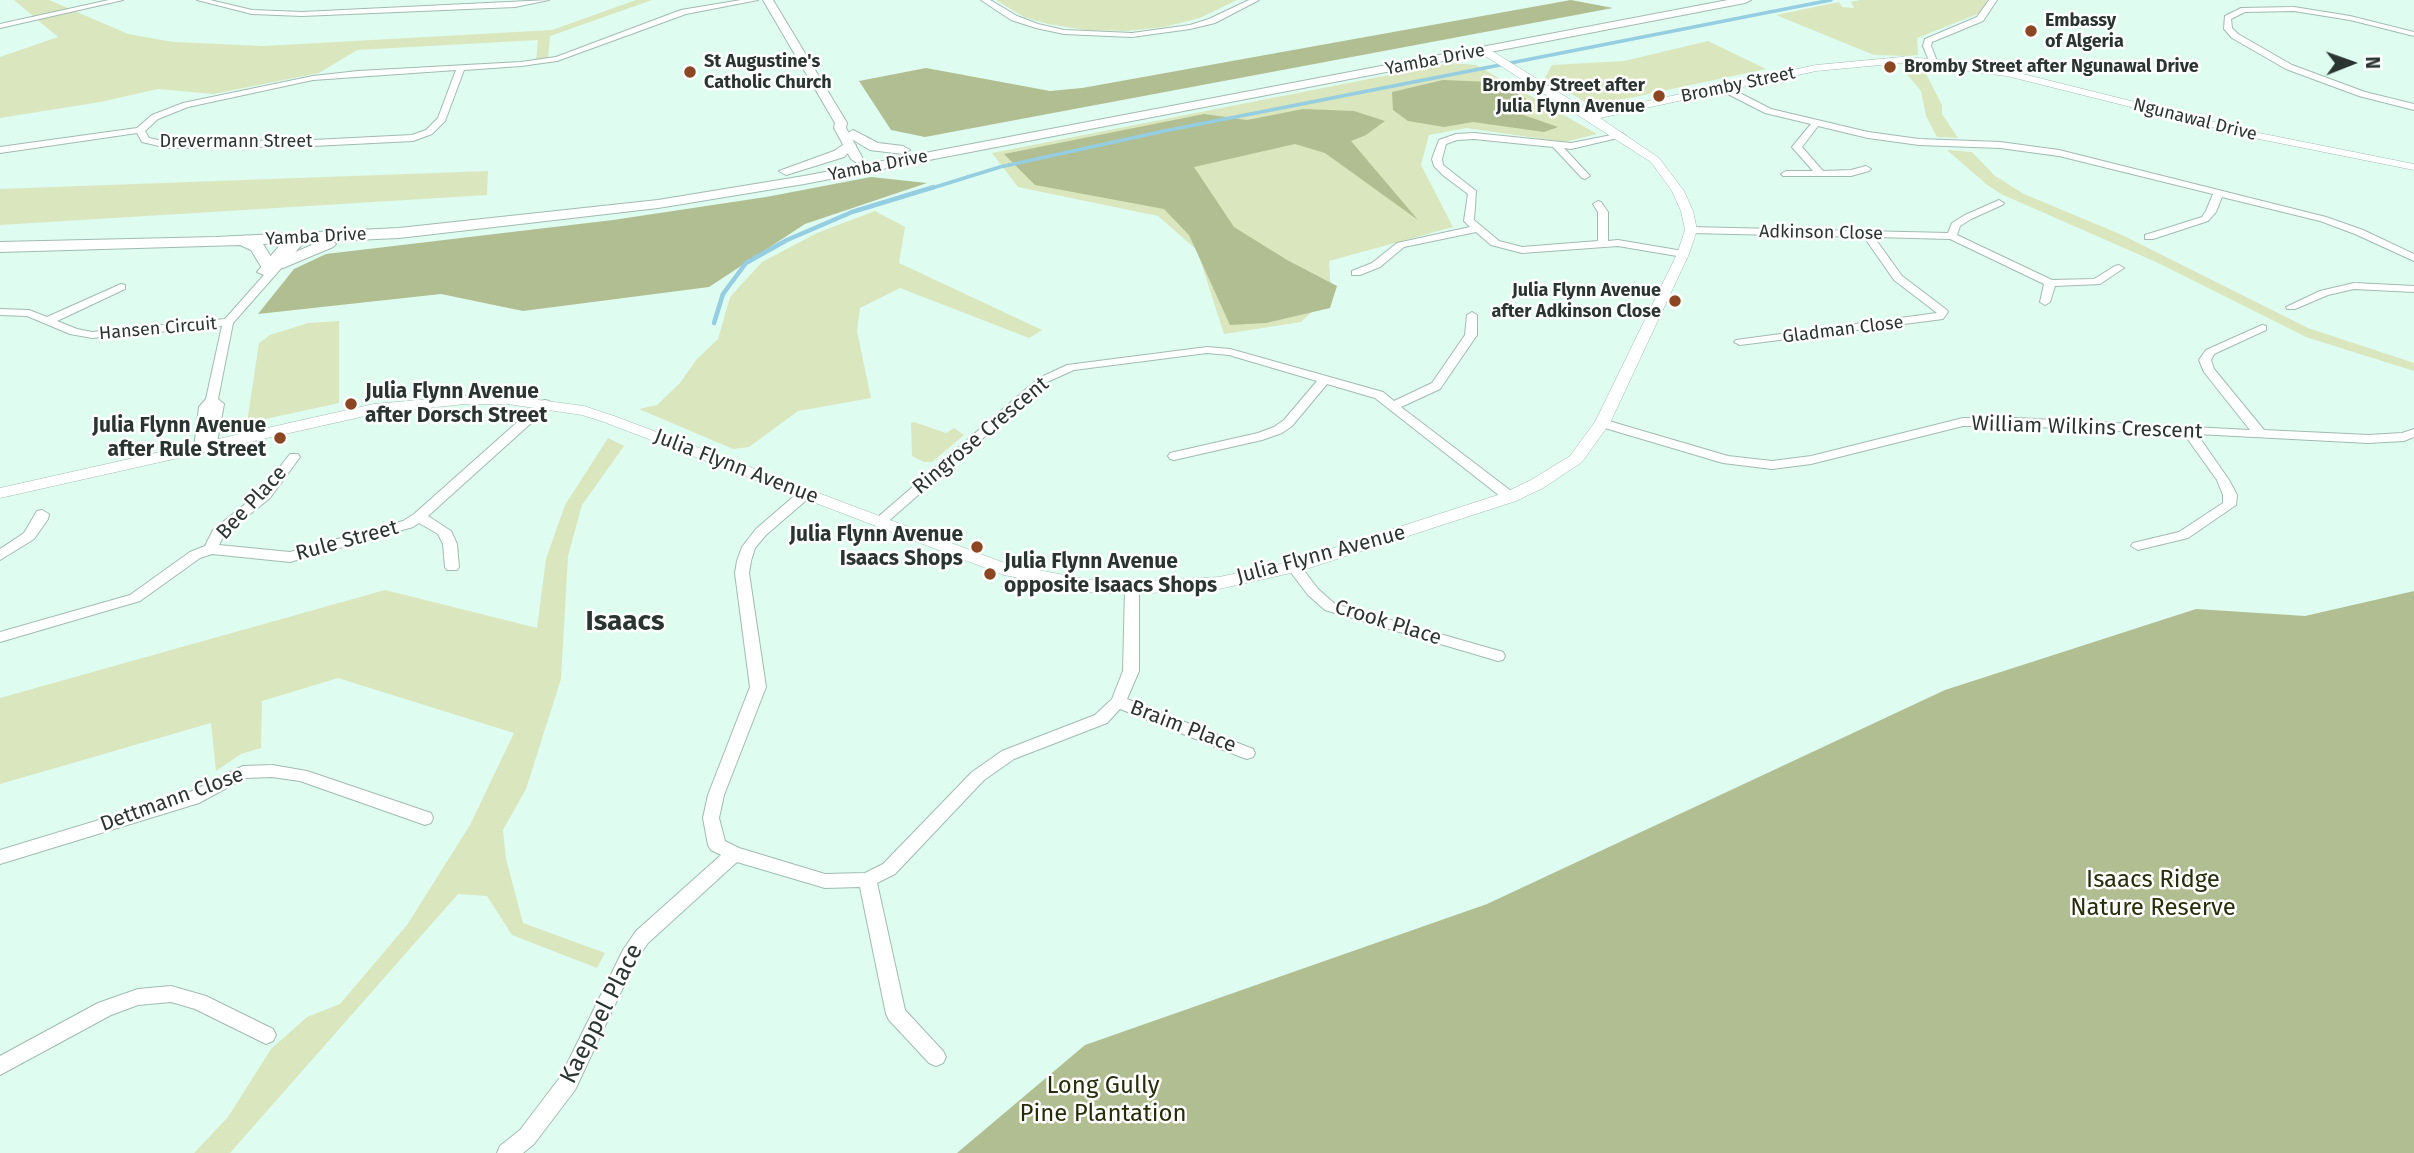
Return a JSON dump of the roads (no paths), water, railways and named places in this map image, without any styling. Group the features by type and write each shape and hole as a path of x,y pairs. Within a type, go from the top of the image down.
{"main road":[{"path":"768,0 841,123 840,128 851,140 864,163 778,173"},
{"name":"Yamba Drive","path":"0,235 399,233 658,204 864,163 1444,58 1701,0"},
{"name":"Yamba Drive","path":"864,163 903,150 1406,55 1547,38 1745,0"},
{"path":"1444,58 1500,62 1511,51 1547,38"},
{"path":"851,140 875,147 903,150"},
{"path":"778,173 828,158 851,140"},
{"name":"Yamba Drive","path":"0,247 243,241 302,232 578,203 778,173"},
{"path":"243,241 257,247 275,264 326,244 399,233"}],"street":[{"path":"0,26 119,0"},
{"path":"201,0 252,12 302,14 515,5 545,0"},
{"name":"Drevermann Street","path":"461,68 442,118 429,132 413,138 313,143 168,145 145,140 140,130 155,117 186,105 313,78 557,59 684,12 754,0"},
{"path":"985,0 1014,18 1036,26 1064,32 1132,35 1201,24 1255,0"},
{"path":"1934,64 1927,46 1928,41 1980,19 1993,0"},
{"path":"2414,34 2350,18 2294,9 2244,10 2228,18 2227,22 2228,29 2235,36 2289,67 2362,94 2414,107"},
{"path":"1481,48 1638,146 1668,175 1688,211 1691,230"},
{"name":"Bromby Street","path":"1590,117 1816,68 1884,62 1934,64"},
{"name":"Ngunawal Drive","path":"1934,64 1976,68 2043,82 2259,136 2414,167"},
{"path":"1723,88 1768,111 1868,135 1954,144 2031,148 2059,153 2323,219 2359,232 2414,258"},
{"path":"1816,123 1797,147 1819,172"},
{"path":"0,150 140,130"},
{"path":"1622,136 1583,145 1556,145 1474,136 1456,137 1443,142 1437,159 1439,166 1473,193 1469,221 1475,229 1495,243 1522,250 1603,243 1683,254"},
{"path":"1556,145 1585,176"},
{"path":"1786,174 1852,173 1866,169"},
{"path":"2149,237 2205,219 2211,212 2218,193"},
{"path":"1952,236 1956,225 1999,203"},
{"path":"1598,204 1603,212 1603,243"},
{"path":"1356,274 1376,265 1401,245 1475,229"},
{"name":"Adkinson Close","path":"1691,230 1952,236 2050,283 2096,282 2119,268"},
{"name":"Julia Flynn Avenue","path":"0,493 374,410 423,403 489,400 545,404 609,419 662,438 1004,569 1090,586 1132,588 1219,583 1294,567 1510,497 1537,484 1576,459 1602,423 1683,254 1691,230"},
{"path":"206,446 205,407 212,400 227,325 255,290 261,273 275,264 302,232"},
{"name":"Gladman Close","path":"1867,234 1898,278 1943,312 1955,316"},
{"path":"2045,302 2050,283"},
{"path":"2291,307 2324,293 2354,286 2414,289"},
{"name":"Hansen Circuit","path":"49,320 121,287"},
{"name":"Hansen Circuit","path":"0,312 29,313 74,332 92,335 227,325"},
{"name":"Gladman Close","path":"1740,342 1939,317 1943,312"},
{"path":"1395,405 1436,386 1471,335 1472,314"},
{"path":"2261,435 2208,370 2205,360 2210,352 2262,328"},
{"name":"Ringrose Crescent","path":"879,522 1042,380 1071,367 1207,350 1230,352 1379,395 1510,497"},
{"path":"1174,456 1278,430 1288,423 1325,378"},
{"name":"Rule Street","path":"211,549 290,557 396,528 419,517 545,404"},
{"name":"William Wilkins Crescent","path":"1602,423 1727,460 1772,465 1811,460 1964,422 2015,422 2368,439 2411,438"},
{"path":"2138,546 2183,535 2229,505 2230,495 2224,480 2189,432"},
{"name":"Bee Place","path":"211,549 218,533 265,495 294,457"},
{"path":"805,494 761,532 749,547 744,561 742,573 758,687 716,795 710,818 717,845 734,854 825,881 867,880 889,869 978,776 1008,755 1101,719 1118,702 1131,671 1132,588"},
{"path":"0,555 29,536 42,514"},
{"path":"419,517 444,531 450,544 452,567"},
{"path":"0,637 128,601 150,589 195,555 211,549"},
{"name":"Crook Place","path":"1294,567 1313,592 1330,607 1498,656"},
{"name":"Braim Place","path":"1118,702 1247,753"},
{"name":"Dettmann Close","path":"0,857 193,797 243,772 272,771 301,775 425,818"},
{"name":"Kaeppel Place","path":"507,1153 534,1129 568,1083 629,956 642,936 734,854"},
{"path":"867,880 896,1014 936,1057"},
{"path":"0,1066 105,1009 138,997 171,994 199,1002 266,1035"}],"waterway":[{"path":"929,189 1000,167 1164,131 1831,0"},
{"path":"714,323 723,294 746,263 787,240 852,212 934,187"}],"place":[{"name":"Embassy of Algeria","path":"2031,31"},
{"name":"Bromby Street after Ngunawal Drive","path":"1890,67"},
{"name":"St Augustine's Catholic Church","path":"690,72"},
{"name":"Bromby Street after Julia Flynn Avenue","path":"1659,96"},
{"name":"Julia Flynn Avenue after Adkinson Close","path":"1675,301"},
{"name":"Julia Flynn Avenue after Dorsch Street","path":"351,404"},
{"name":"Julia Flynn Avenue after Rule Street","path":"280,438"},
{"name":"Julia Flynn Avenue Isaacs Shops","path":"977,547"},
{"name":"Julia Flynn Avenue opposite Isaacs Shops","path":"990,574"}],"district":[{"name":"Isaacs","path":"625,622"}],"park label":[{"name":"Isaacs Ridge Nature Reserve","path":"2153,894"},
{"name":"Long Gully Pine Plantation","path":"1103,1100"}]}
